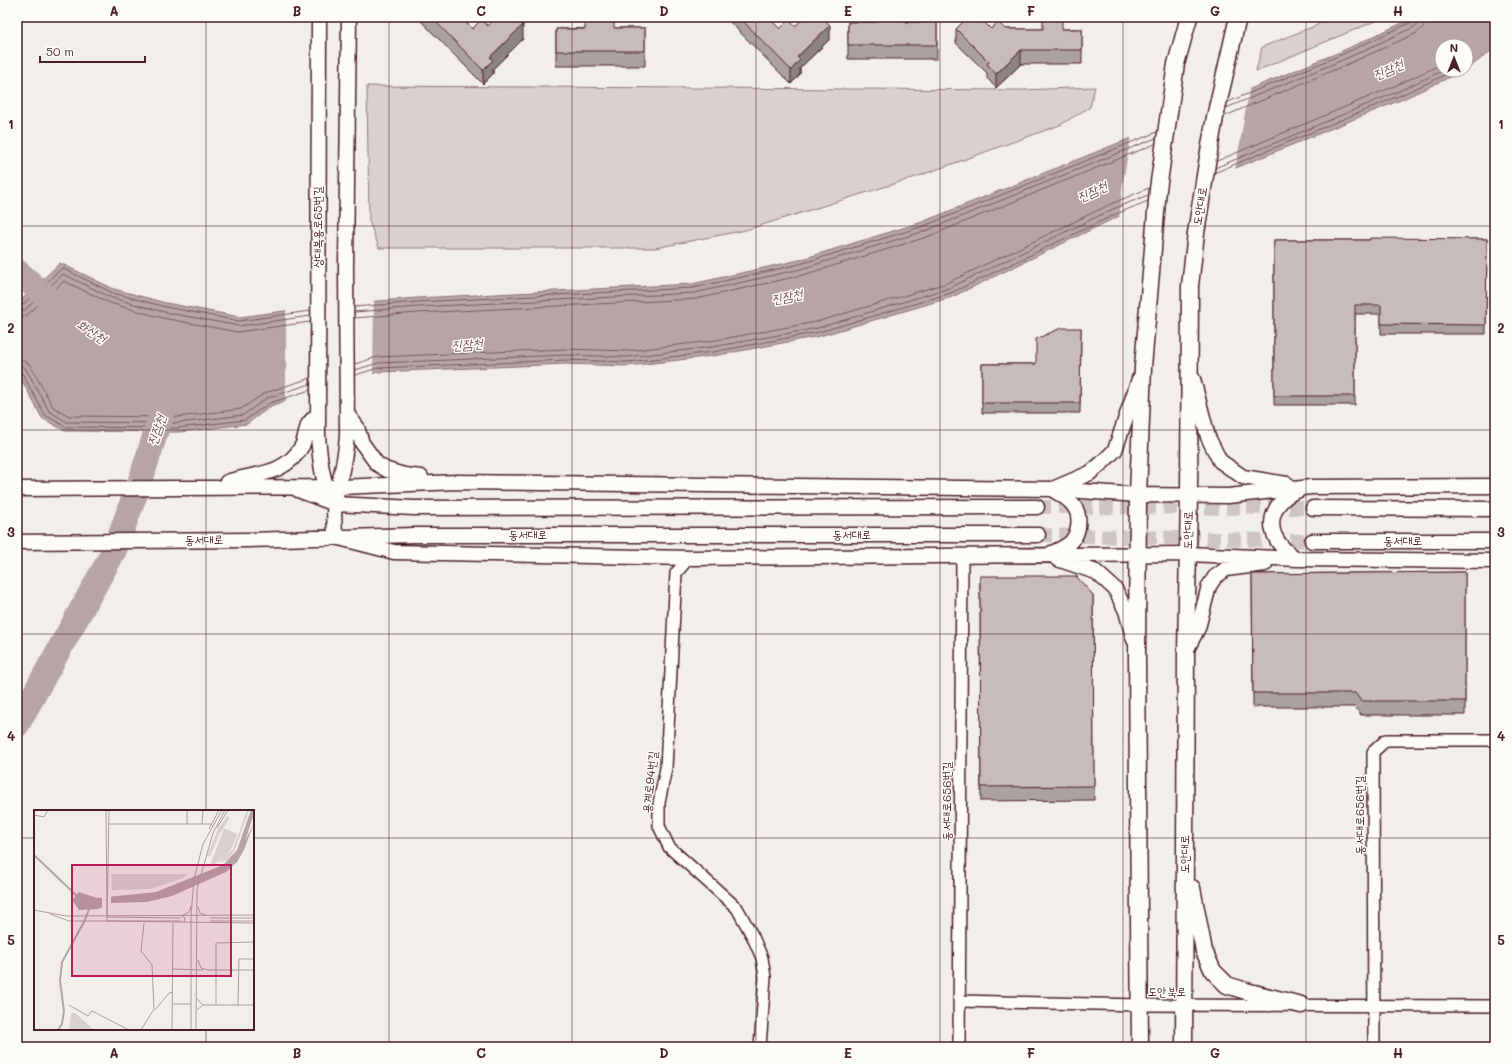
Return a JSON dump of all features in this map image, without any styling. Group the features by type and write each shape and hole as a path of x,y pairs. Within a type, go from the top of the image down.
{"main road":[{"path":"1140,1047 1141,1005 1137,656 1138,495 1143,367 1152,249 1160,175 1176,64 1189,17"},
{"name":"도안대로","path":"1184,1047 1190,286 1196,233 1215,117 1238,17"},
{"path":"1185,850 1204,951 1213,971 1227,985 1301,1005"}],"street":[{"name":"상대복용로65번길","path":"319,17 318,437 323,476 333,487"},
{"path":"349,17 346,266 347,414 352,430 377,464 387,470 404,475 457,482"},
{"path":"1189,359 1208,438 1220,461 1243,477 1311,487"},
{"path":"1052,490 1090,473 1115,450 1143,367"},
{"path":"209,488 279,469 292,458 301,447 309,424 318,414"},
{"path":"352,430 347,449 333,487 335,504 334,537 394,552 689,558 1188,554 1297,560 1495,561"},
{"path":"17,489 333,487 457,482 1052,490 1138,495 1228,496 1311,487 1495,486"},
{"path":"291,487 335,504 414,508 1037,508"},
{"path":"1297,560 1286,552 1274,535 1271,525 1274,513 1280,502 1292,492 1311,487"},
{"path":"1046,556 1062,549 1072,541 1078,524 1078,515 1074,506 1066,498 1052,490"},
{"path":"1313,508 1495,509"},
{"name":"동서대로","path":"17,542 248,540 413,534 1038,535"},
{"name":"동서대로","path":"1312,541 1495,541"},
{"name":"동서대로656번길","path":"959,1047 962,556"},
{"path":"1046,556 1096,572 1115,589 1128,617 1137,656"},
{"name":"용계로94번길","path":"689,558 676,573 666,768 659,803 659,826 669,847 737,908 753,937 762,958 764,977 760,1047"},
{"path":"1186,652 1198,628 1209,586 1215,577 1226,569 1297,560"},
{"name":"동서대로656번길","path":"1375,1006 1373,752 1386,740 1495,740"},
{"name":"도안북로","path":"959,1001 1141,1005 1495,1006"},
{"path":"1374,1047 1375,1006"}],"shaded area":[{"path":"1337,17 1385,17 1256,71 1262,47"},
{"path":"367,86 1022,90 1095,87 1090,107 1060,125 916,177 746,230 655,248 379,248 369,221"}],"water":[{"path":"1415,17 1495,17 1495,48 1474,64 1474,38 1434,38 1434,78 1448,78 1403,99 1117,217 952,297 820,336 713,356 628,366 566,364 378,372 271,406 247,424 179,432 65,431 42,418 17,371 17,304 60,263 114,289 166,303 240,317 328,305 417,298 692,284 799,260 922,222 1342,51"}],"pier":[{"path":"1250,86 1235,171 1119,219 1123,182 1131,136"},
{"path":"374,299 373,375 286,404 286,309 328,303"}],"building":[{"path":"431,17 461,17 472,29 481,20 488,26 497,17 515,17 523,25 490,57 493,60 483,70"},
{"path":"739,17 768,17 780,29 789,20 795,26 805,17 822,17 830,25 797,57 800,60 791,70"},
{"path":"877,17 906,17 906,22 937,22 937,45 848,45 848,22 877,22"},
{"path":"968,17 979,17 991,29 998,22 1005,29 1043,29 1043,19 1062,19 1062,29 1082,29 1082,50 1021,50 996,74 987,64 989,62 956,29"},
{"path":"585,21 614,21 614,28 645,28 645,51 556,51 556,29 585,29"},
{"path":"1370,238 1487,239 1486,325 1381,324 1381,305 1355,305 1355,396 1274,396 1274,240 1370,240"},
{"path":"1061,328 1081,328 1080,403 982,403 982,364 1036,364 1036,339"},
{"path":"1465,572 1465,701 1361,701 1355,693 1253,693 1252,574"},
{"path":"980,576 1076,576 1093,595 1094,786 981,787"}],"waterway":[{"name":"화산천","path":"17,271 60,309"},
{"name":"진잠천","path":"17,725 114,551 141,479 166,400"}],"tunnel":[{"path":"1037,507 1313,508"},
{"path":"1038,535 1312,541"}]}
